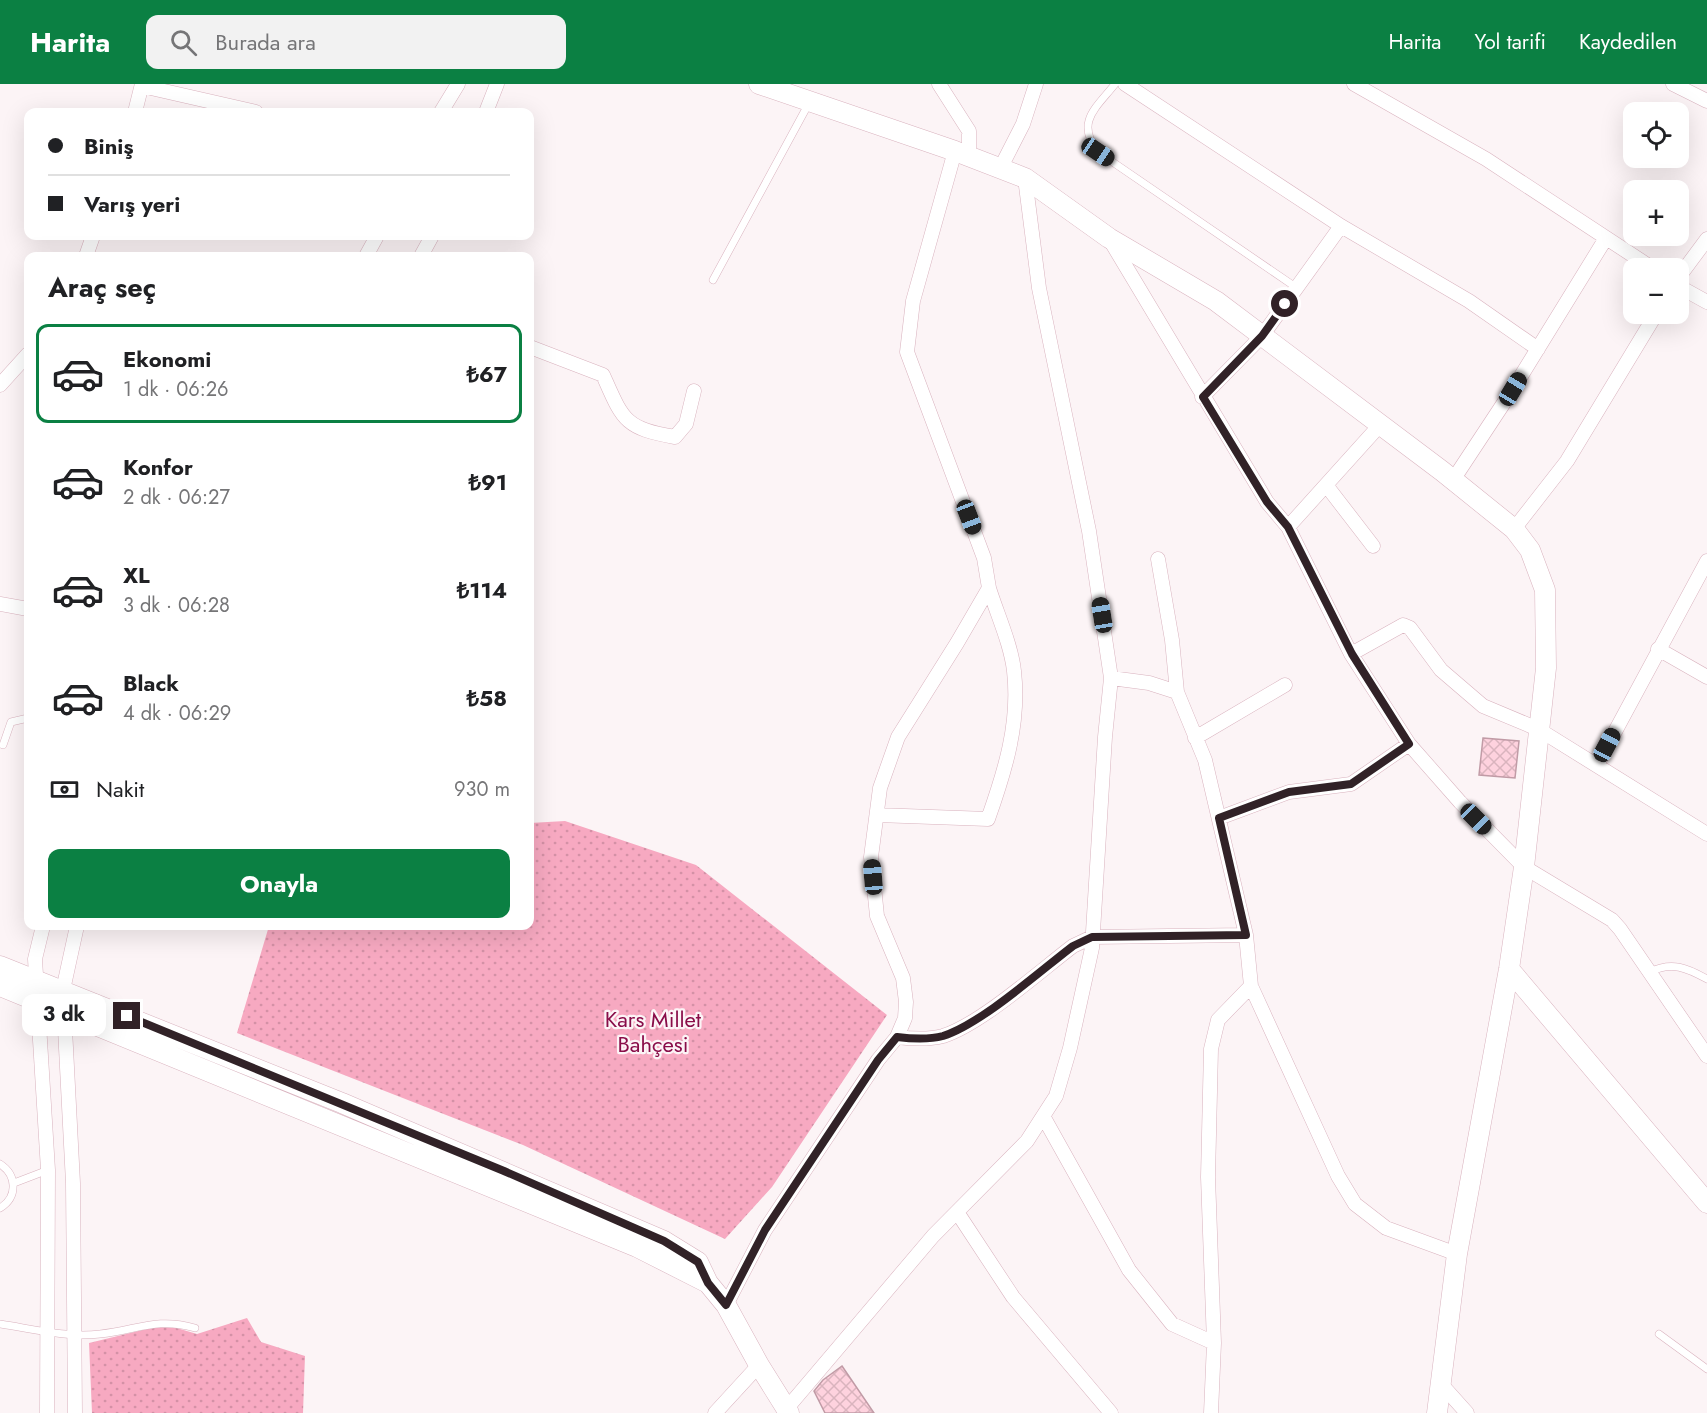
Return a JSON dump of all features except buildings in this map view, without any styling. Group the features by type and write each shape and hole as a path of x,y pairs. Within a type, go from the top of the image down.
{"street":[{"path":"443,108 458,84"},
{"path":"488,108 497,84"},
{"path":"759,84 1025,178 1109,238 1216,302 1453,480 1515,529 1530,550 1545,590 1546,668 1524,867 1509,969 1457,1254 1437,1413"},
{"path":"877,815 988,819 1006,768 1015,717 1014,670 989,588 984,558 907,352 913,301 969,131 939,84"},
{"path":"1000,169 1023,124 1036,84"},
{"path":"1125,84 1341,226 1469,301 1538,348"},
{"path":"1354,84 1486,159 1637,258"},
{"path":"1673,84 1707,101"},
{"path":"136,108 142,85 239,108"},
{"path":"0,966 342,1103 642,1230 698,1262 708,1283 726,1305 759,1365 788,1410 918,1253 1027,1141 1056,1096 1070,1048 1092,937 1111,678 1089,531 1039,288 1025,178"},
{"path":"1203,397 1262,336 1341,226"},
{"path":"1109,238 1267,502 1288,527 1352,654 1409,744 1460,802 1524,867 1612,920 1707,1056"},
{"path":"1453,480 1606,238"},
{"path":"1689,263 1707,239"},
{"path":"1689,292 1707,302"},
{"path":"1515,529 1567,461 1650,324"},
{"path":"534,349 603,375 621,416 647,432 675,437 686,424 694,391"},
{"path":"0,385 24,358"},
{"path":"1288,527 1380,425"},
{"path":"1326,485 1372,546"},
{"path":"1158,559 1172,640 1177,692 1206,760 1246,935 1251,986 1338,1176 1355,1204 1386,1228 1457,1254"},
{"path":"1597,765 1707,561"},
{"path":"726,1305 765,1230 878,1060 897,1037 905,1018 903,978 877,916 872,857 880,788 898,736 989,588"},
{"path":"0,604 24,608"},
{"path":"1352,654 1402,625 1410,628 1441,670 1483,706 1538,729 1707,834"},
{"path":"1658,649 1707,677"},
{"path":"1111,678 1149,683 1177,692"},
{"path":"1195,738 1285,685"},
{"path":"1219,818 1289,792 1351,784 1409,744"},
{"path":"42,930 34,959 48,1170 47,1413"},
{"path":"75,1413 73,1172 63,990 76,930"},
{"path":"897,1037 922,1039 943,1036 970,1023 1073,946 1092,937 1246,935"},
{"path":"1509,969 1707,1203"},
{"path":"0,986 637,1247 708,1283"},
{"path":"1211,1413 1214,1342 1209,1177 1211,1049 1218,1020 1251,986"},
{"path":"1043,1116 1129,1270 1172,1324 1214,1342"},
{"path":"957,1212 1013,1297 1111,1413"},
{"path":"715,1413 759,1365"},
{"path":"1441,1384 1467,1413"}],"lane":[{"path":"1115,84 1088,119 1087,131 1090,142 1098,152 1297,288"},
{"path":"713,280 809,103"},
{"path":"3,745 11,722 24,719"},
{"path":"1650,972 1659,968 1681,966 1707,979"},
{"path":"0,1164 6,1168 14,1183 10,1199 0,1208"},
{"path":"14,1183 48,1170"},
{"path":"0,1323 74,1335 100,1334 160,1322 195,1328"},
{"path":"1659,1334 1707,1369"}],"green space":[{"name":"Kars Millet Bahçesi","path":"565,821 696,865 887,1015 772,1187 725,1239 523,1145 237,1033 268,930 534,930 534,823"},
{"path":"247,1318 261,1342 305,1356 303,1413 92,1413 89,1343 159,1326 170,1326 197,1334"}],"route":[{"path":"127,1016 342,1103 642,1230 698,1262 708,1283 726,1305 765,1230 878,1060 897,1037 922,1039 943,1036 970,1023 1073,946 1092,937 1246,935 1219,818 1289,792 1351,784 1409,744 1352,654 1288,527 1267,502 1203,397 1262,336 1285,304"}]}
